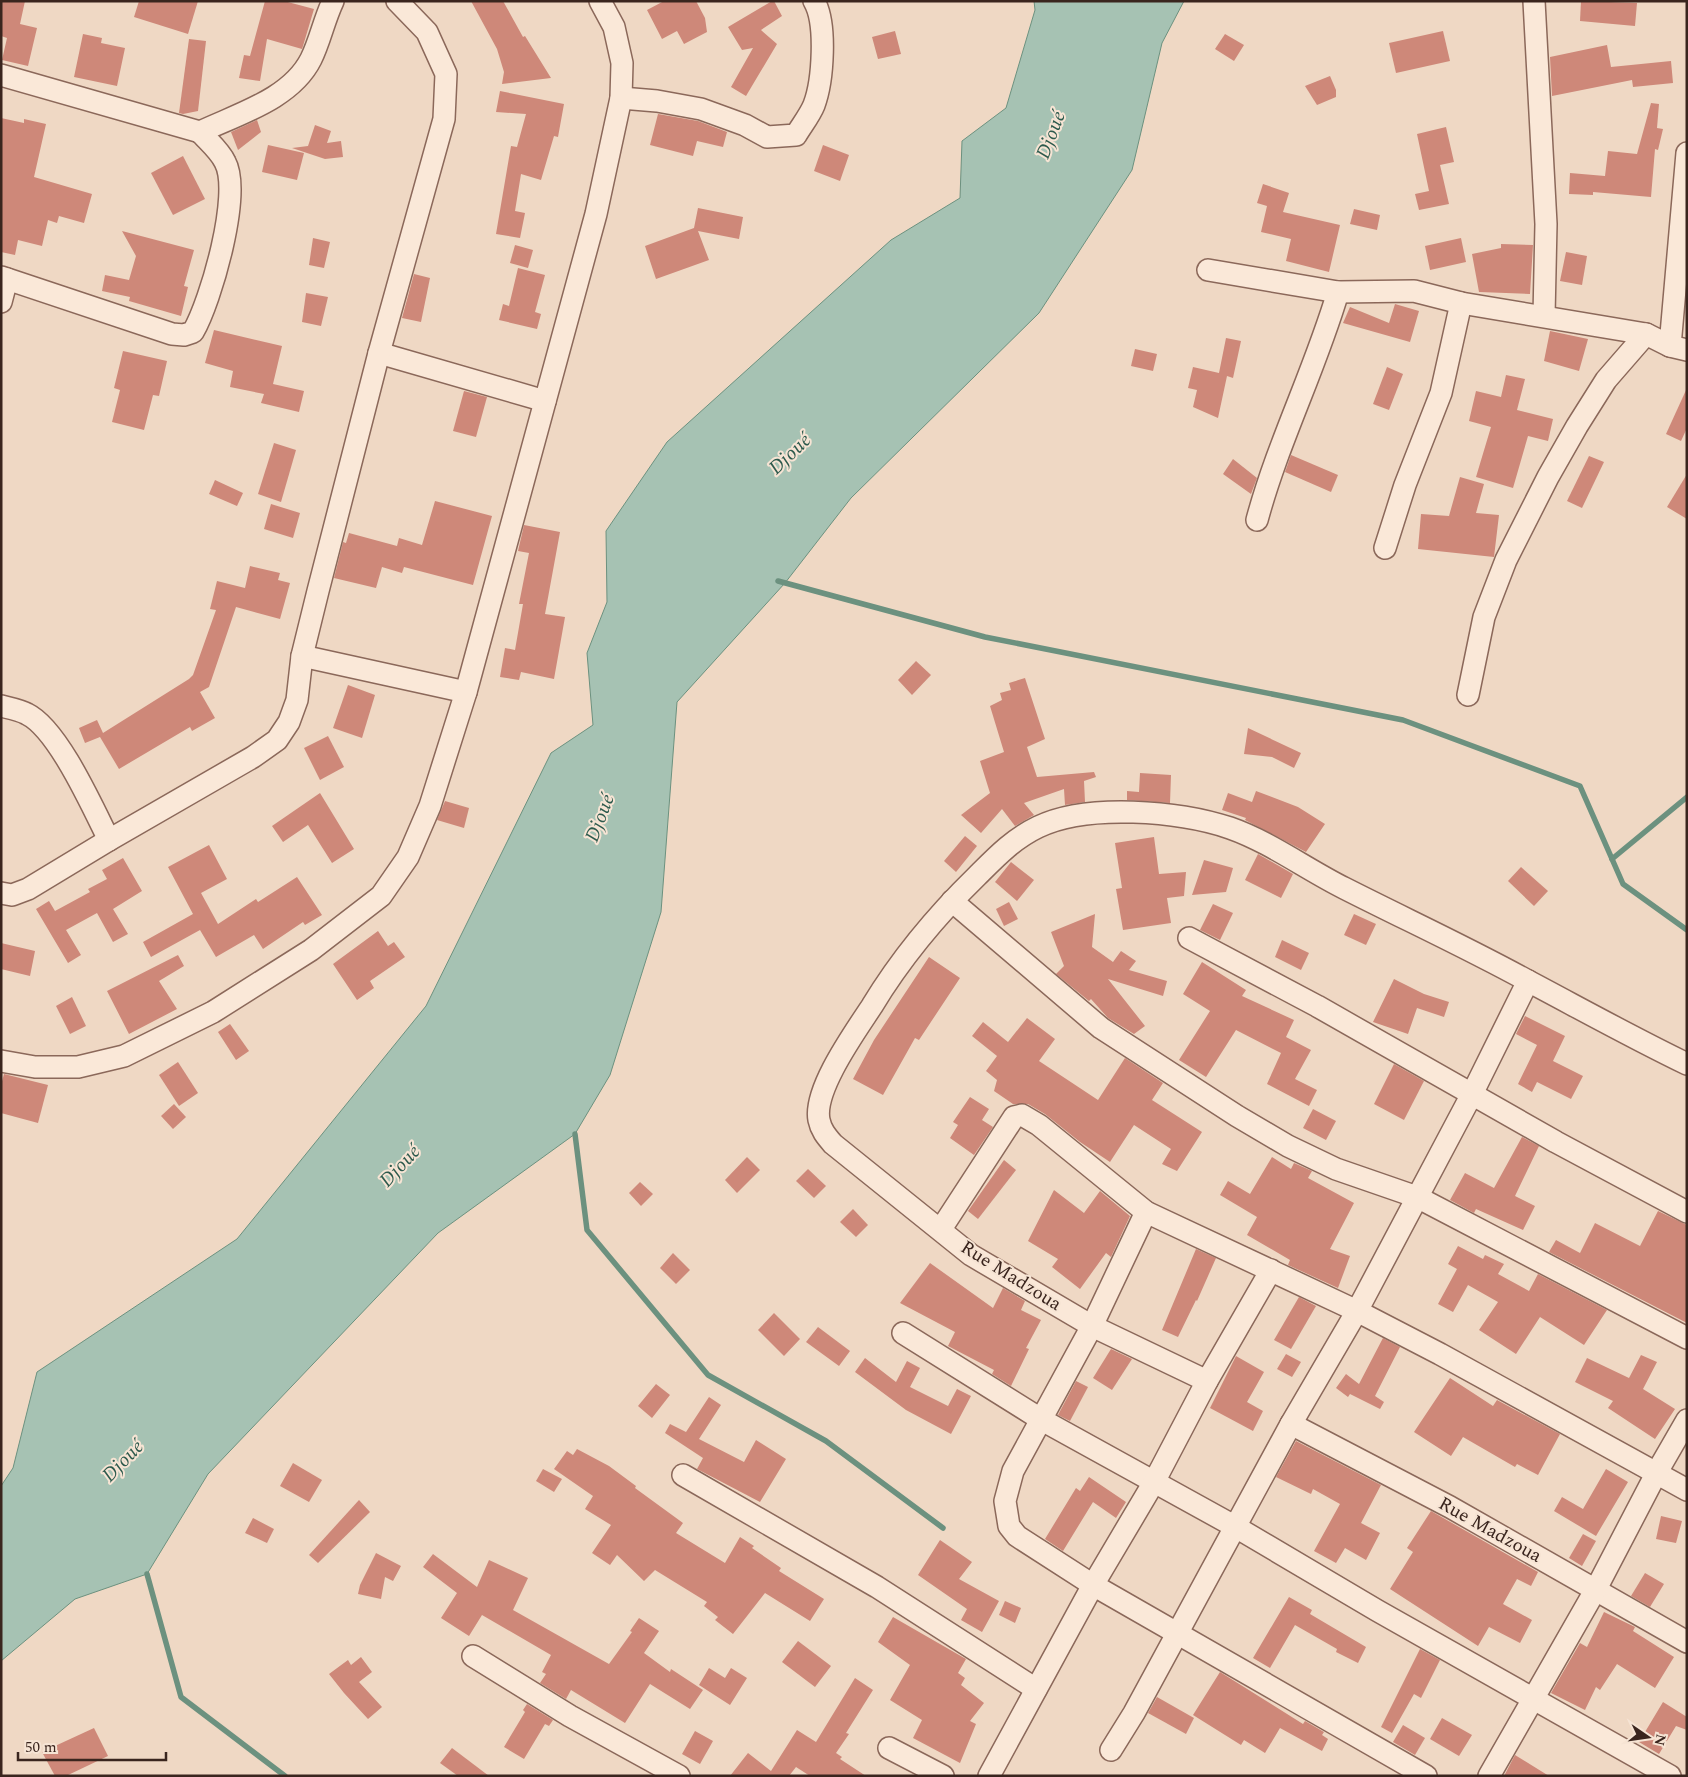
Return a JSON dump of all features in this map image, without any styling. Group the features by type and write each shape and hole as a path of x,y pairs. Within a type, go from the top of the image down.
{"street":[{"path":"200,132 280,93 301,75 311,58 323,22 333,1"},
{"path":"1,893 12,894 28,889 253,757 277,740 289,722 297,700 302,656 378,353 444,119 447,93 446,74 428,32 397,1"},
{"path":"1,1061 35,1067 78,1067 124,1056 221,1007 311,950 381,896 408,858 430,806 466,692 596,214 621,98 622,63 614,27 600,1"},
{"path":"621,98 657,101 701,109 745,126 767,137 796,135 814,104 824,45 814,1"},
{"path":"1534,1 1546,224 1544,316"},
{"path":"1,75 200,132 226,162 230,183 229,213 206,306 194,332 184,335 172,334 4,278 1,302"},
{"path":"1208,270 1338,292 1414,290 1460,302 1646,334 1678,348 1687,153"},
{"path":"1258,520 1268,482 1323,341 1338,292"},
{"path":"1385,548 1405,485 1441,393 1460,302"},
{"path":"1468,695 1484,617 1506,560 1548,477 1577,426 1606,380 1646,334"},
{"path":"378,353 545,401"},
{"path":"302,656 466,692"},
{"path":"1,706 28,714 40,724 70,766 109,840"},
{"path":"1687,1064 1606,1024 1528,980 1314,873 1270,847 1232,829 1185,816 1141,812 1102,814 1069,818 1040,826 1011,843 952,901 1101,1028 1237,1116 1288,1146 1336,1169 1417,1198 1687,1338"},
{"name":"Rue Madzoua","path":"952,901 891,974 835,1064 818,1105 818,1119 822,1132 833,1144 972,1255 1092,1326 1207,1381"},
{"path":"1189,938 1317,1006 1687,1212"},
{"path":"1111,1750 1290,1424 1356,1311 1472,1094 1528,980"},
{"path":"941,1229 1014,1117 1022,1115 1039,1125 1146,1212 1356,1311 1657,1472 1687,1490"},
{"path":"1146,1212 1092,1326 1013,1472 1004,1501 1009,1526 1016,1536 1093,1585 1177,1631 1426,1776"},
{"path":"989,1776 1093,1585 1154,1482 1207,1381 1271,1270"},
{"path":"903,1333 1042,1420 1234,1526 1378,1611 1670,1776"},
{"path":"1489,1776 1596,1589 1657,1472 1687,1420"},
{"name":"Rue Madzoua","path":"1290,1424 1450,1507 1687,1642"},
{"path":"683,1475 877,1587 1036,1689"},
{"path":"473,1656 570,1716 679,1776"},
{"path":"889,1748 943,1776"}],"water":[{"name":"Djoué","path":"1034,1 1184,1 1162,43 1132,170 1039,313 851,498 785,583 677,702 661,912 610,1075 575,1134 438,1233 208,1474 147,1574 75,1599 1,1661 1,1486 13,1468 37,1372 237,1239 426,1006 551,753 593,725 587,653 607,602 606,531 667,442 891,240 960,198 962,141 1006,108 1035,10"}],"building":[{"path":"1,1 25,1 20,24 37,28 28,66 2,60 7,38 1,36"},
{"path":"139,1 198,1 188,34 134,17"},
{"path":"265,1 284,1 314,9 302,49 267,39 260,81 239,78 244,55 250,56"},
{"path":"471,1 503,1 523,37 525,36 551,78 502,84 504,72 497,49"},
{"path":"664,1 696,1 705,18 707,32 684,44 677,31 662,39 647,10"},
{"path":"774,1 782,16 761,30 777,44 746,96 731,87 753,48 742,50 728,27"},
{"path":"1581,1 1637,3 1635,26 1580,21"},
{"path":"895,31 901,54 878,59 872,37"},
{"path":"1443,31 1450,61 1396,73 1389,43"},
{"path":"83,34 102,38 101,43 125,48 117,86 74,77"},
{"path":"1225,34 1244,45 1234,61 1215,49"},
{"path":"189,39 206,41 198,111 183,114 179,113"},
{"path":"1607,45 1611,67 1671,61 1673,83 1633,87 1632,80 1552,96 1550,57"},
{"path":"1330,76 1336,90 1336,97 1317,105 1305,86"},
{"path":"500,91 564,104 558,137 554,136 541,180 521,174 515,211 525,213 520,238 496,234 511,146 517,147 526,114 496,112"},
{"path":"1651,103 1659,104 1657,128 1663,129 1658,150 1655,149 1651,197 1593,192 1593,195 1569,194 1570,173 1605,176 1608,151 1637,154"},
{"path":"658,114 698,121 727,132 723,147 697,141 693,156 650,145"},
{"path":"1,118 24,123 24,119 46,124 34,177 92,194 84,223 59,216 57,223 48,220 42,246 18,240 15,255 1,252"},
{"path":"257,120 261,132 238,150 231,132"},
{"path":"315,125 331,131 327,143 341,141 343,157 325,159 292,148 308,146"},
{"path":"1446,127 1454,162 1440,165 1449,204 1419,210 1415,194 1429,191 1417,134"},
{"path":"268,145 304,153 297,180 262,172"},
{"path":"823,145 849,155 840,181 814,171"},
{"path":"183,156 205,199 173,215 151,173"},
{"path":"1263,184 1289,193 1283,212 1340,225 1329,272 1286,261 1291,239 1261,232 1267,206 1257,203"},
{"path":"698,208 743,217 739,239 698,231 709,260 656,279 645,246 694,228"},
{"path":"1354,209 1380,215 1377,230 1350,224"},
{"path":"122,231 194,250 184,286 188,287 181,316 129,301 130,297 102,291 105,275 129,280 136,256"},
{"path":"313,238 330,242 324,268 309,265"},
{"path":"1461,238 1466,262 1430,270 1425,246"},
{"path":"1501,244 1533,245 1530,294 1479,292 1472,254 1501,248"},
{"path":"515,245 533,250 528,268 510,263"},
{"path":"1566,252 1587,256 1582,285 1560,281"},
{"path":"518,268 545,275 535,312 541,314 537,329 499,320 503,304 509,306"},
{"path":"414,274 430,278 421,322 402,318"},
{"path":"306,293 328,297 321,326 302,322"},
{"path":"1395,304 1419,311 1410,342 1343,323 1350,307 1389,323"},
{"path":"214,330 282,346 273,384 304,391 299,412 261,403 264,394 230,387 233,371 205,363"},
{"path":"1550,331 1588,339 1579,371 1544,361"},
{"path":"1226,338 1241,341 1233,378 1227,376 1218,418 1193,407 1197,390 1188,388 1193,367 1219,373"},
{"path":"1135,349 1157,354 1153,371 1131,366"},
{"path":"123,351 167,361 159,396 153,395 144,430 112,422 120,390 114,388"},
{"path":"1387,367 1403,374 1389,410 1373,404"},
{"path":"1506,375 1525,379 1517,410 1553,419 1548,441 1528,436 1513,488 1476,477 1491,427 1469,421 1476,391 1501,397"},
{"path":"1687,388 1687,428 1681,441 1666,434"},
{"path":"464,391 487,397 476,437 453,431"},
{"path":"274,443 296,450 281,502 258,494"},
{"path":"1291,455 1338,475 1331,492 1285,472"},
{"path":"1589,456 1604,462 1582,508 1567,501"},
{"path":"1233,459 1257,478 1251,494 1223,474"},
{"path":"1687,474 1687,519 1667,507"},
{"path":"1460,477 1484,484 1476,513 1499,515 1494,557 1418,549 1421,514 1449,516"},
{"path":"215,480 243,493 237,506 209,494"},
{"path":"435,501 492,516 473,585 404,567 402,573 382,567 376,588 334,578 343,542 346,543 349,533 397,546 399,538 422,545"},
{"path":"271,504 300,513 293,538 264,529"},
{"path":"524,525 560,532 545,614 565,617 554,679 521,672 519,680 500,677 505,648 515,650 523,604 519,604 529,553 518,551"},
{"path":"250,566 280,573 278,580 290,583 280,619 236,607 209,687 200,692 215,718 192,731 190,727 119,769 100,737 85,743 79,728 97,720 103,733 193,675 216,610 210,609 217,581 245,588"},
{"path":"916,661 931,675 912,695 898,680"},
{"path":"1025,678 1045,739 1027,747 1037,777 1094,772 1096,777 1084,781 1085,802 1065,805 1064,789 1024,803 1034,815 1015,826 1002,809 981,833 961,815 990,793 980,761 1004,752 990,706 1002,700 1000,693 1011,690 1009,683"},
{"path":"348,685 375,695 362,738 333,728"},
{"path":"1248,728 1301,753 1294,768 1272,757 1244,754"},
{"path":"328,736 344,767 320,780 304,748"},
{"path":"1140,773 1171,775 1170,803 1127,800 1127,791 1139,792"},
{"path":"1256,791 1298,807 1325,824 1306,852 1245,820 1246,818 1222,810 1228,793 1252,802"},
{"path":"320,793 354,849 332,863 308,825 283,842 272,826"},
{"path":"445,801 469,808 464,828 437,820"},
{"path":"965,836 977,846 956,872 944,861"},
{"path":"1154,837 1159,874 1186,872 1184,896 1167,898 1171,923 1123,930 1116,889 1122,888 1115,843"},
{"path":"209,845 227,879 201,893 218,924 256,899 258,902 297,877 322,915 305,925 303,922 263,949 254,935 216,957 200,930 151,957 143,942 193,914 168,867"},
{"path":"1258,854 1293,874 1281,898 1245,880"},
{"path":"123,858 142,891 113,909 128,934 113,942 97,913 66,930 81,955 68,963 36,909 49,901 55,911 90,892 88,889 107,879 102,870"},
{"path":"1204,860 1233,868 1226,892 1192,895"},
{"path":"1011,862 1034,880 1017,901 995,882"},
{"path":"1521,867 1548,891 1534,906 1508,881"},
{"path":"1009,902 1018,919 1004,926 996,909"},
{"path":"1213,904 1233,913 1220,940 1200,930"},
{"path":"1095,914 1092,947 1113,962 1121,951 1136,961 1129,970 1167,981 1163,996 1108,979 1145,1026 1134,1034 1108,1018 1091,999 1089,1001 1056,974 1064,966 1051,932"},
{"path":"1354,914 1376,924 1366,945 1344,935"},
{"path":"378,931 388,946 394,942 405,957 370,981 374,988 357,1000 333,964"},
{"path":"1282,940 1309,953 1301,970 1275,957"},
{"path":"1,943 35,951 30,976 1,969"},
{"path":"178,955 184,966 159,981 177,1009 129,1034 107,991"},
{"path":"929,957 960,978 919,1040 915,1038 883,1095 853,1079 874,1040"},
{"path":"1202,962 1246,990 1242,996 1294,1020 1286,1037 1311,1050 1295,1079 1317,1090 1309,1106 1267,1084 1281,1053 1236,1030 1206,1077 1179,1060 1210,1011 1183,994"},
{"path":"1394,979 1424,994 1449,1002 1444,1017 1417,1008 1408,1034 1373,1022"},
{"path":"72,997 86,1026 70,1034 56,1006"},
{"path":"1525,1016 1565,1036 1553,1061 1583,1076 1571,1099 1537,1082 1532,1092 1518,1084 1537,1045 1516,1034"},
{"path":"1027,1018 1055,1039 1039,1061 1098,1100 1125,1058 1163,1083 1152,1100 1202,1132 1177,1171 1162,1164 1171,1149 1134,1125 1110,1162 1080,1142 1045,1114 1028,1104 1013,1104 994,1091 997,1080 986,1071 997,1056 972,1036 983,1022 1008,1042"},
{"path":"230,1024 249,1051 236,1060 218,1032"},
{"path":"178,1062 198,1093 179,1106 159,1075"},
{"path":"1394,1064 1424,1081 1404,1120 1374,1104"},
{"path":"4,1074 48,1085 38,1123 1,1113 1,1085"},
{"path":"970,1097 989,1109 982,1120 993,1127 974,1155 950,1138 958,1125 953,1122"},
{"path":"174,1104 186,1117 173,1129 161,1116"},
{"path":"1313,1109 1336,1121 1326,1140 1303,1128"},
{"path":"1522,1137 1539,1146 1515,1196 1535,1206 1523,1230 1476,1209 1474,1213 1450,1200 1465,1173 1494,1188"},
{"path":"747,1157 760,1170 737,1193 725,1180"},
{"path":"1272,1157 1291,1169 1294,1163 1312,1171 1308,1178 1354,1203 1330,1249 1350,1256 1338,1288 1288,1265 1290,1260 1247,1235 1257,1217 1220,1195 1228,1181 1250,1194"},
{"path":"1004,1160 1016,1170 978,1219 968,1211"},
{"path":"808,1169 826,1186 814,1198 796,1181"},
{"path":"640,1182 653,1194 641,1206 629,1193"},
{"path":"1054,1190 1084,1213 1100,1191 1130,1216 1111,1257 1106,1253 1080,1289 1052,1267 1058,1259 1028,1241"},
{"path":"853,1209 868,1225 856,1237 840,1222"},
{"path":"1658,1211 1687,1225 1687,1323 1549,1252 1556,1240 1580,1253 1595,1223 1640,1246"},
{"path":"1458,1246 1483,1259 1485,1255 1504,1264 1498,1274 1529,1291 1538,1274 1607,1310 1584,1345 1540,1317 1516,1354 1479,1330 1498,1302 1468,1285 1453,1312 1438,1304 1457,1269 1448,1264"},
{"path":"1196,1249 1216,1258 1197,1301 1178,1337 1162,1330"},
{"path":"673,1253 690,1270 676,1284 660,1268"},
{"path":"930,1263 993,1308 1003,1288 1025,1301 1021,1310 1041,1320 1026,1348 1029,1349 1011,1386 992,1374 994,1370 948,1346 955,1332 900,1303"},
{"path":"1299,1297 1316,1306 1291,1349 1274,1340"},
{"path":"774,1313 800,1339 784,1356 758,1330"},
{"path":"818,1327 850,1351 839,1366 806,1342"},
{"path":"1383,1338 1400,1347 1375,1396 1384,1402 1380,1409 1350,1394 1348,1397 1336,1388 1346,1374 1359,1384"},
{"path":"1111,1349 1132,1359 1112,1390 1093,1378"},
{"path":"1286,1354 1301,1362 1292,1377 1277,1369"},
{"path":"1641,1355 1657,1362 1643,1389 1675,1409 1655,1439 1608,1408 1613,1401 1575,1382 1587,1358 1629,1378"},
{"path":"1236,1356 1264,1372 1247,1402 1263,1411 1253,1431 1210,1408"},
{"path":"865,1358 896,1382 907,1361 920,1368 910,1387 948,1406 957,1389 971,1396 951,1434 906,1410 855,1372"},
{"path":"1450,1378 1493,1406 1497,1400 1560,1434 1538,1475 1517,1464 1515,1467 1463,1437 1451,1456 1414,1432"},
{"path":"1076,1381 1088,1387 1070,1421 1058,1415"},
{"path":"656,1384 670,1395 652,1418 638,1406"},
{"path":"709,1397 721,1405 699,1439 744,1462 756,1440 786,1459 760,1502 697,1469 703,1458 665,1433 670,1424 686,1432"},
{"path":"1296,1441 1381,1485 1361,1523 1380,1533 1366,1560 1345,1548 1336,1563 1314,1551 1340,1504 1313,1489 1311,1494 1276,1477"},
{"path":"577,1449 609,1466 636,1486 635,1488 683,1523 676,1533 725,1563 740,1537 754,1546 752,1548 781,1568 779,1571 824,1599 810,1621 765,1593 733,1634 715,1620 718,1617 704,1606 707,1602 655,1570 644,1581 617,1555 610,1565 592,1553 611,1525 585,1509 593,1496 554,1469 567,1451 573,1455"},
{"path":"293,1463 322,1480 309,1502 280,1486"},
{"path":"543,1469 562,1479 554,1492 536,1481"},
{"path":"1606,1469 1628,1482 1596,1536 1554,1511 1562,1497 1583,1509"},
{"path":"1089,1477 1126,1502 1116,1518 1093,1502 1063,1551 1045,1539 1076,1488 1080,1491"},
{"path":"359,1500 370,1512 318,1563 309,1555"},
{"path":"1431,1511 1538,1572 1531,1586 1517,1579 1503,1604 1532,1620 1520,1643 1489,1627 1478,1646 1390,1589 1413,1552 1407,1548"},
{"path":"1661,1516 1682,1521 1676,1543 1656,1539"},
{"path":"253,1518 274,1529 267,1543 245,1533"},
{"path":"1583,1534 1596,1541 1582,1566 1569,1558"},
{"path":"940,1540 972,1562 959,1579 999,1601 982,1632 961,1620 967,1609 918,1575"},
{"path":"376,1553 401,1566 393,1581 385,1577 381,1599 358,1594 360,1585"},
{"path":"433,1554 477,1587 489,1560 528,1578 513,1610 609,1664 632,1632 630,1631 639,1618 659,1631 644,1653 670,1672 671,1669 703,1690 690,1709 650,1684 625,1723 571,1690 566,1699 540,1683 546,1674 542,1672 551,1655 482,1615 469,1636 441,1618 457,1593 423,1567"},
{"path":"1645,1573 1664,1584 1650,1607 1631,1596"},
{"path":"1289,1597 1312,1610 1310,1614 1366,1647 1358,1663 1336,1652 1337,1649 1295,1625 1270,1668 1253,1658"},
{"path":"1005,1601 1021,1608 1015,1623 999,1615"},
{"path":"1604,1612 1635,1627 1633,1631 1674,1657 1655,1688 1617,1664 1600,1690 1596,1687 1585,1710 1551,1693 1580,1643 1587,1647"},
{"path":"893,1617 966,1659 958,1673 965,1678 961,1685 984,1703 970,1721 976,1724 960,1763 913,1738 922,1720 890,1700 910,1665 878,1642"},
{"path":"798,1641 831,1666 815,1687 782,1662"},
{"path":"1420,1649 1440,1660 1421,1698 1414,1694 1392,1733 1381,1727"},
{"path":"361,1657 372,1672 359,1682 382,1707 368,1719 329,1674 348,1660 351,1665"},
{"path":"709,1668 725,1678 731,1668 747,1678 730,1705 699,1685"},
{"path":"1220,1672 1303,1724 1305,1721 1324,1732 1322,1735 1328,1739 1322,1751 1280,1728 1265,1753 1244,1740 1241,1745 1193,1715"},
{"path":"855,1678 873,1690 846,1733 849,1734 836,1753 842,1757 840,1759 866,1776 810,1776 796,1767 789,1776 730,1776 748,1753 771,1771 797,1730 816,1742"},
{"path":"1157,1697 1194,1718 1186,1734 1148,1713"},
{"path":"1663,1702 1687,1717 1687,1730 1676,1726 1659,1754 1639,1742"},
{"path":"527,1704 553,1720 549,1726 545,1724 524,1759 504,1747 525,1712 523,1710"},
{"path":"1442,1718 1472,1735 1459,1756 1430,1739"},
{"path":"1403,1725 1425,1738 1415,1755 1393,1742"},
{"path":"94,1728 108,1756 66,1776 55,1776 42,1752"},
{"path":"695,1731 713,1741 700,1764 682,1754"},
{"path":"452,1748 489,1776 458,1776 440,1763"},
{"path":"1515,1755 1549,1776 1504,1776"}],"waterway":[{"path":"778,581 985,637 1403,720 1580,786 1623,884 1687,930"},
{"path":"1612,859 1687,797"},
{"path":"575,1134 587,1230 708,1375 826,1441 943,1528"},
{"path":"147,1574 181,1697 285,1776"}]}
